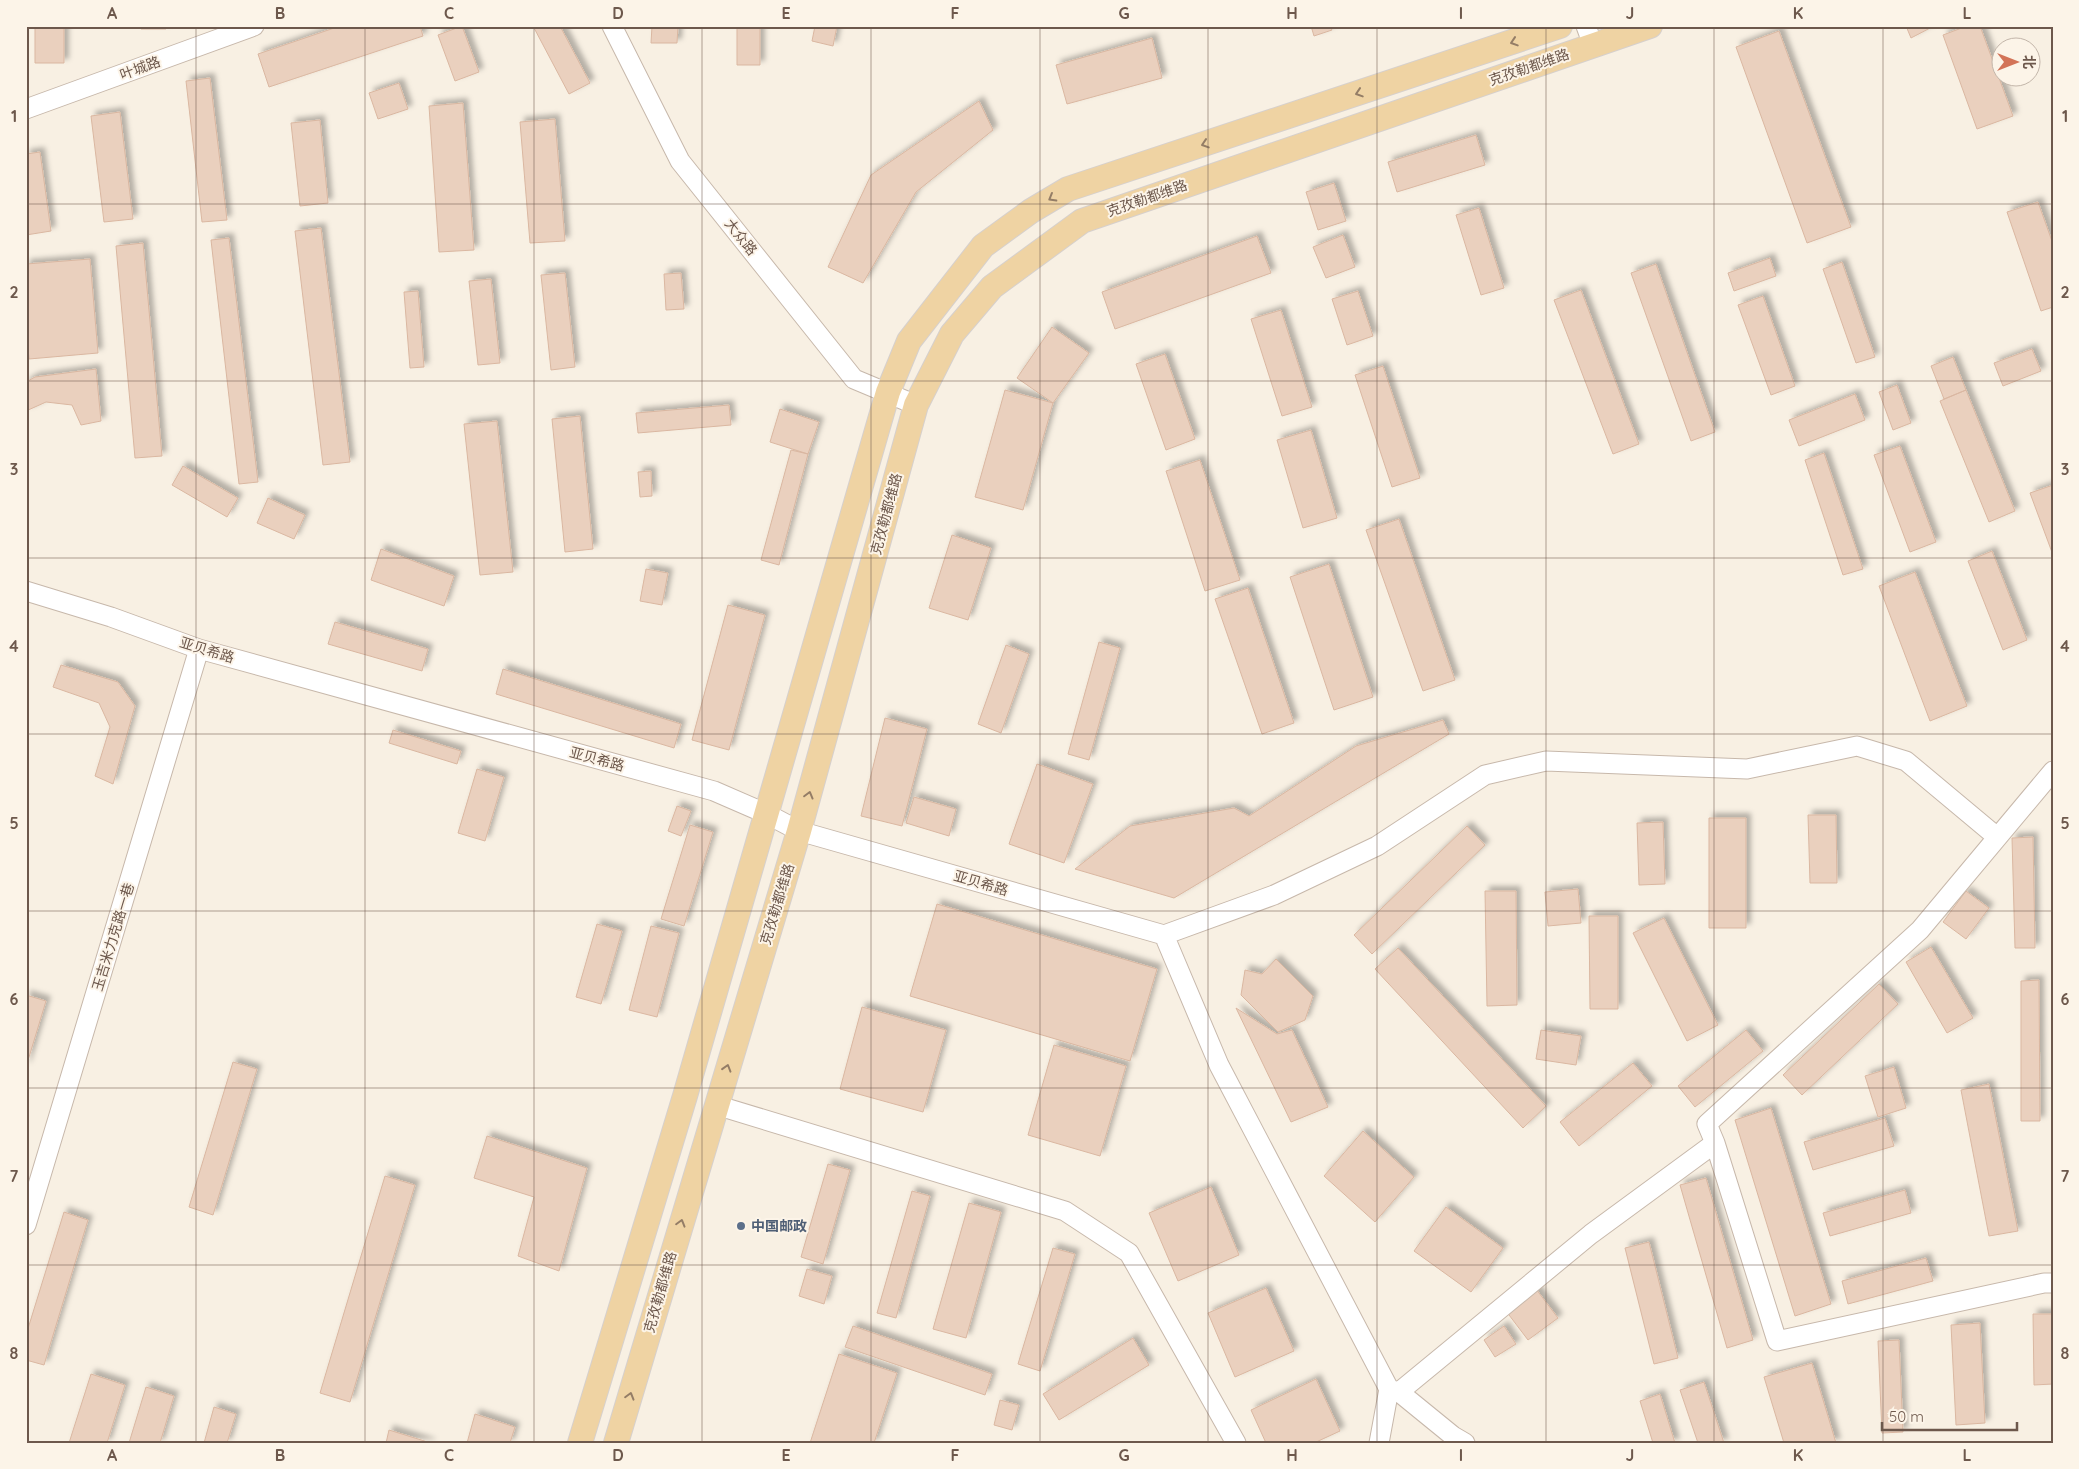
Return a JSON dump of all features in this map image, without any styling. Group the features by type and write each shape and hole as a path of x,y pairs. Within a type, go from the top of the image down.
{"main road":[{"name":"克孜勒都维路","path":"580,1443 682,1105 888,392 909,341 984,246 1031,210 1068,189 1560,26"},
{"name":"克孜勒都维路","path":"616,1443 799,831 916,405 952,334 992,287 1082,221 1589,36 1650,26"}],"street":[{"name":"叶城路","path":"26,110 254,26"},
{"name":"大众路","path":"612,26 680,161 854,379 916,405"},
{"name":"亚贝希路","path":"26,591 111,617 199,649 714,791 767,814 799,831 1164,935"},
{"name":"玉吉米力克路一巷","path":"26,1225 199,649"},
{"path":"1465,1443 1394,1391 1220,1065 1164,935 1274,895 1377,846 1485,775 1546,761 1746,769 1857,746 1906,761 1998,837"},
{"path":"2053,771 1920,930 1707,1124 1715,1143 1777,1341 2044,1283 2053,1283"},
{"path":"716,1105 1065,1211 1129,1253 1236,1443"},
{"path":"1379,1443 1394,1391 1591,1234 1715,1143"}],"building":[{"path":"35,26 64,26 64,63 35,63"},
{"path":"141,26 166,26 166,29 141,29"},
{"path":"340,26 420,26 423,36 269,87 258,54"},
{"path":"462,26 479,72 455,81 438,35"},
{"path":"533,26 560,26 590,83 569,94"},
{"path":"652,26 678,26 677,43 651,43"},
{"path":"737,26 760,26 760,65 737,65"},
{"path":"815,26 837,26 833,46 812,41"},
{"path":"1311,26 1330,26 1332,30 1314,36"},
{"path":"1906,26 1934,26 1911,38"},
{"path":"1967,26 1980,26 1992,59 1992,88 2003,88 2013,116 1977,129 1943,35"},
{"path":"1779,31 1851,227 1807,243 1736,47"},
{"path":"1152,38 1162,78 1067,104 1056,65"},
{"path":"210,78 227,220 202,222 186,81"},
{"path":"399,83 408,109 378,119 369,93"},
{"path":"979,101 993,130 916,192 863,283 828,267 871,175"},
{"path":"463,103 474,250 439,252 429,106"},
{"path":"120,112 133,219 104,222 91,116"},
{"path":"555,119 565,241 530,243 520,122"},
{"path":"320,120 328,203 300,206 291,123"},
{"path":"1476,135 1485,165 1397,192 1388,162"},
{"path":"40,152 51,231 26,235 26,154"},
{"path":"1334,183 1346,221 1318,230 1306,192"},
{"path":"2038,202 2053,244 2053,307 2041,311 2007,212"},
{"path":"1479,208 1504,288 1481,295 1456,215"},
{"path":"321,228 350,462 323,465 295,231"},
{"path":"1343,235 1355,267 1326,278 1313,247"},
{"path":"1257,236 1271,273 1115,329 1102,292"},
{"path":"229,238 258,482 239,484 211,240"},
{"path":"143,243 162,456 135,458 116,246"},
{"path":"1770,258 1776,276 1734,291 1728,273"},
{"path":"90,259 98,353 29,359 26,328 26,264"},
{"path":"1842,262 1875,357 1856,363 1823,269"},
{"path":"1656,264 1715,432 1691,441 1631,273"},
{"path":"565,273 575,367 551,370 541,275"},
{"path":"681,273 684,309 666,310 664,274"},
{"path":"491,279 500,363 478,365 469,281"},
{"path":"1581,290 1639,444 1613,454 1554,300"},
{"path":"418,291 424,367 410,368 404,292"},
{"path":"1358,291 1373,336 1347,345 1332,299"},
{"path":"1763,296 1795,386 1771,395 1738,305"},
{"path":"1281,310 1312,407 1282,416 1251,319"},
{"path":"1052,327 1089,353 1053,403 1017,378"},
{"path":"2032,349 2041,371 2003,386 1994,363"},
{"path":"1165,354 1195,439 1166,450 1136,364"},
{"path":"1953,357 1966,390 1944,399 1931,366"},
{"path":"1383,366 1420,478 1392,487 1355,375"},
{"path":"96,369 101,421 81,425 72,405 46,402 26,411 26,382 35,377"},
{"path":"1897,385 1911,423 1893,430 1879,392"},
{"path":"1005,390 1053,403 1023,510 975,497"},
{"path":"1966,390 2015,511 1989,522 1940,401"},
{"path":"1855,394 1865,420 1799,446 1789,420"},
{"path":"729,405 731,425 638,433 636,413"},
{"path":"780,409 819,422 808,454 770,442"},
{"path":"580,416 593,549 565,552 552,419"},
{"path":"497,421 513,572 480,575 464,424"},
{"path":"1311,430 1337,518 1303,528 1277,440"},
{"path":"1900,446 1936,542 1910,552 1874,455"},
{"path":"791,450 808,454 779,565 761,560"},
{"path":"1824,453 1863,569 1843,575 1805,460"},
{"path":"1200,460 1240,580 1205,591 1166,471"},
{"path":"183,466 238,498 227,517 172,485"},
{"path":"651,471 652,496 640,497 638,472"},
{"path":"2053,485 2053,555 2030,493"},
{"path":"268,498 305,515 294,539 257,523"},
{"path":"1399,519 1455,680 1423,691 1366,530"},
{"path":"952,535 991,548 968,620 929,608"},
{"path":"381,549 454,576 444,606 371,580"},
{"path":"1992,551 2027,640 2003,650 1968,561"},
{"path":"1329,564 1373,697 1334,710 1290,577"},
{"path":"646,569 668,573 662,605 640,601"},
{"path":"1915,572 1967,706 1930,721 1879,586"},
{"path":"1248,588 1294,723 1262,734 1215,599"},
{"path":"728,605 765,615 729,750 692,740"},
{"path":"335,622 428,649 422,671 328,644"},
{"path":"1099,642 1120,648 1089,760 1068,754"},
{"path":"1006,645 1029,654 1001,733 978,724"},
{"path":"61,665 118,682 135,706 113,784 95,776 110,727 99,703 53,687"},
{"path":"503,669 681,724 674,748 496,694"},
{"path":"885,718 927,729 902,826 861,816"},
{"path":"1443,720 1449,734 1174,898 1075,869 1130,826 1234,808 1249,816 1356,746"},
{"path":"393,730 461,751 457,764 389,743"},
{"path":"1037,764 1093,784 1064,863 1009,844"},
{"path":"477,769 504,777 485,841 458,833"},
{"path":"914,797 956,809 949,836 906,823"},
{"path":"677,806 691,811 681,836 668,831"},
{"path":"1808,815 1836,815 1837,883 1810,883"},
{"path":"1709,818 1746,818 1746,928 1709,928"},
{"path":"1663,822 1665,884 1639,885 1637,823"},
{"path":"690,825 713,832 684,926 661,919"},
{"path":"1467,826 1485,845 1372,954 1354,935"},
{"path":"2033,837 2035,948 2015,948 2012,838"},
{"path":"1578,889 1581,923 1548,926 1545,892"},
{"path":"1485,891 1516,891 1517,1005 1487,1006"},
{"path":"1966,891 1989,908 1966,939 1943,922"},
{"path":"937,904 1157,969 1130,1061 910,996"},
{"path":"1589,916 1618,916 1618,1009 1590,1009"},
{"path":"1664,918 1718,1025 1687,1041 1633,933"},
{"path":"597,924 622,931 601,1004 576,997"},
{"path":"651,926 679,933 657,1017 629,1010"},
{"path":"1931,947 1973,1018 1947,1033 1906,962"},
{"path":"1398,948 1546,1106 1523,1128 1375,969"},
{"path":"1276,959 1313,996 1305,1020 1278,1032 1241,995 1245,970 1262,974"},
{"path":"2039,980 2040,1121 2021,1121 2021,981"},
{"path":"1879,984 1898,1004 1802,1095 1783,1075"},
{"path":"26,995 46,1001 26,1067"},
{"path":"862,1007 946,1030 923,1112 840,1089"},
{"path":"1236,1008 1277,1034 1292,1030 1328,1107 1291,1122"},
{"path":"1541,1030 1581,1036 1576,1065 1536,1059"},
{"path":"1746,1030 1763,1051 1695,1107 1678,1086"},
{"path":"1054,1045 1126,1066 1100,1156 1028,1135"},
{"path":"233,1062 257,1069 213,1215 189,1207"},
{"path":"1633,1063 1652,1086 1579,1146 1560,1122"},
{"path":"1894,1067 1906,1108 1878,1117 1865,1076"},
{"path":"1989,1084 2018,1231 1989,1236 1961,1090"},
{"path":"1771,1108 1831,1304 1795,1316 1735,1120"},
{"path":"1885,1118 1894,1146 1813,1170 1804,1142"},
{"path":"1363,1131 1414,1177 1375,1222 1324,1176"},
{"path":"487,1136 587,1168 559,1271 518,1256 534,1197 474,1178"},
{"path":"828,1164 850,1170 823,1264 801,1257"},
{"path":"385,1176 415,1185 350,1402 320,1393"},
{"path":"1706,1178 1753,1340 1727,1348 1680,1185"},
{"path":"1211,1187 1239,1255 1178,1281 1149,1213"},
{"path":"1905,1190 1911,1213 1830,1236 1823,1213"},
{"path":"912,1191 930,1196 896,1318 877,1313"},
{"path":"969,1203 1001,1212 966,1338 933,1329"},
{"path":"1446,1207 1503,1248 1471,1292 1414,1251"},
{"path":"64,1212 88,1220 44,1365 26,1360 26,1335"},
{"path":"1649,1242 1678,1358 1654,1364 1625,1248"},
{"path":"1053,1248 1075,1254 1040,1371 1018,1364"},
{"path":"1926,1258 1933,1281 1848,1304 1842,1281"},
{"path":"807,1269 832,1276 824,1304 799,1296"},
{"path":"1266,1288 1294,1351 1235,1377 1208,1313"},
{"path":"1536,1289 1558,1318 1528,1340 1506,1311"},
{"path":"2033,1314 2053,1314 2053,1384 2034,1385"},
{"path":"1980,1323 1985,1423 1956,1425 1951,1325"},
{"path":"853,1326 992,1374 985,1395 845,1347"},
{"path":"1504,1326 1516,1344 1495,1357 1484,1340"},
{"path":"1133,1338 1149,1365 1059,1420 1043,1394"},
{"path":"1899,1340 1903,1432 1882,1433 1878,1341"},
{"path":"839,1354 897,1373 874,1443 810,1443"},
{"path":"1812,1363 1836,1443 1784,1443 1764,1377"},
{"path":"91,1374 125,1385 107,1443 69,1443"},
{"path":"1316,1379 1340,1431 1314,1443 1266,1443 1251,1410"},
{"path":"1704,1382 1724,1443 1698,1443 1680,1390"},
{"path":"146,1387 174,1396 160,1443 129,1443"},
{"path":"1660,1394 1675,1443 1653,1443 1640,1401"},
{"path":"1000,1400 1019,1405 1012,1430 994,1425"},
{"path":"214,1407 236,1414 227,1443 204,1443"},
{"path":"475,1414 515,1427 510,1443 467,1443"},
{"path":"389,1430 431,1443 386,1443"}],"place":[{"name":"中国邮政","path":"741,1226"}]}
